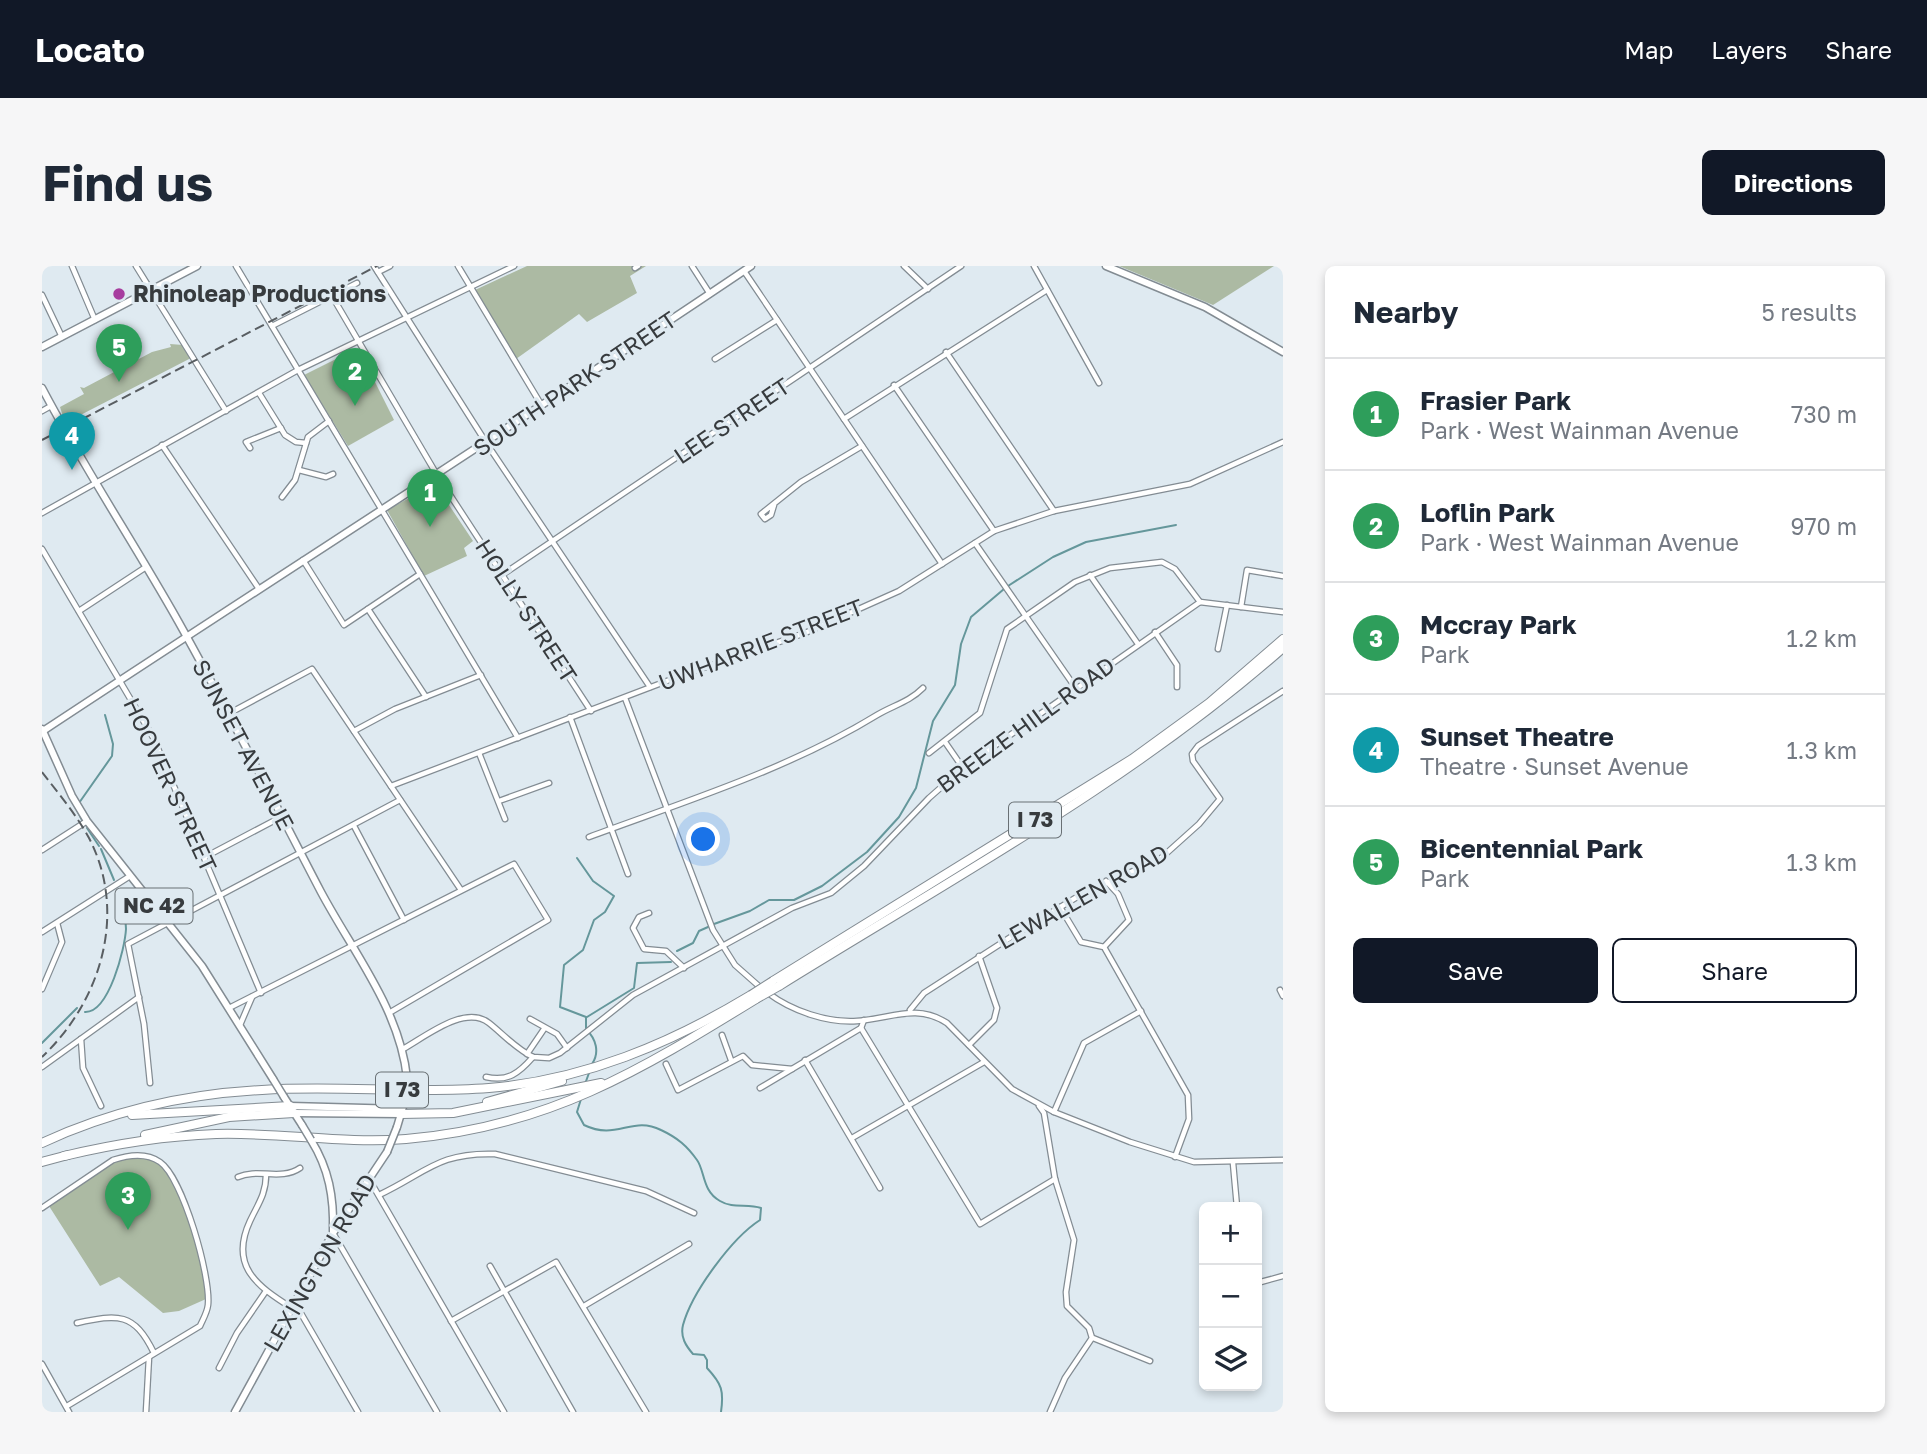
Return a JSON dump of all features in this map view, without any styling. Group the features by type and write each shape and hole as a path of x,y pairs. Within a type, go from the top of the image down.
{"highway":[{"name":"I 73","path":"776,983 1132,759 1209,703 1283,639"},
{"name":"I 73","path":"42,1162 113,1144 217,1134 381,1140 449,1133 548,1109 591,1093 646,1066 753,997 1113,779 1214,707 1283,648"},
{"name":"I 73","path":"42,1143 140,1108 223,1093 296,1089 491,1088 552,1078 617,1061 682,1034 753,997"},
{"path":"403,1108 440,1110 501,1099 617,1061"},
{"path":"403,1108 453,1113 569,1092 646,1066"},
{"path":"78,1129 138,1114 167,1111 292,1110"},
{"path":"64,1156 229,1117 292,1110"}],"main road":[{"path":"42,347 197,266"},
{"name":"SOUTH PARK STREET","path":"42,731 381,509 487,444 751,266"},
{"path":"1106,266 1205,307 1283,352"},
{"name":"SUNSET AVENUE","path":"42,388 187,637 281,817 389,1013 403,1049 407,1078 403,1108"},
{"name":"NC 42","path":"42,731 72,796 87,821 202,966 292,1110"},
{"path":"292,1110 403,1108"},
{"name":"LEXINGTON ROAD","path":"235,1412 333,1233 387,1152 403,1108"},
{"path":"292,1110 317,1149 332,1192 333,1233"}],"street":[{"path":"72,266 95,320"},
{"path":"136,266 226,411"},
{"path":"236,266 518,737"},
{"path":"374,266 487,444 650,688"},
{"path":"377,272 390,266"},
{"path":"458,266 542,406"},
{"path":"42,513 298,370 514,266"},
{"path":"692,266 710,294"},
{"path":"904,266 928,289"},
{"name":"LEE STREET","path":"502,575 961,266"},
{"path":"1034,266 1099,383"},
{"path":"744,271 942,564"},
{"path":"272,326 357,283"},
{"path":"844,419 1046,290"},
{"path":"42,295 62,337"},
{"name":"HOLLY STREET","path":"332,296 437,475 591,711"},
{"path":"715,359 777,320"},
{"path":"946,352 1054,511"},
{"path":"894,385 994,531"},
{"path":"259,393 290,439 306,443"},
{"path":"42,411 51,406"},
{"path":"282,497 296,480 306,443 314,431 329,421"},
{"path":"250,448 246,442 281,428"},
{"name":"UWHARRIE STREET","path":"391,786 570,717 805,634 899,591 994,531 1054,511 1190,484 1283,442"},
{"path":"162,445 259,589"},
{"path":"774,505 801,482 862,446"},
{"path":"299,470 326,477 333,474"},
{"path":"975,543 1075,687"},
{"name":"HOOVER STREET","path":"42,549 154,739 261,993"},
{"path":"303,560 344,625 420,574"},
{"path":"929,753 980,713 1004,635 1026,613 1090,575 1122,566 1163,562 1175,569 1200,602 1283,612"},
{"path":"79,611 146,566"},
{"path":"1241,607 1247,570 1283,576"},
{"path":"1090,575 1138,643"},
{"name":"BREEZE HILL ROAD","path":"567,1048 633,995 723,948 776,916 838,888 964,768 1075,687 1200,602"},
{"path":"1218,649 1227,606"},
{"path":"368,609 426,697"},
{"path":"1155,632 1177,665 1177,687"},
{"path":"228,714 312,669 461,890"},
{"path":"354,732 376,718 481,675"},
{"path":"589,837 823,745 880,713 907,702 923,688"},
{"name":"LEWALLEN ROAD","path":"909,1011 924,993 979,956 1106,881 1160,859 1201,822 1220,799 1193,761 1192,754 1198,746 1283,691"},
{"path":"625,698 723,948 756,985 789,1005 822,1018 864,1020 909,1011 936,1015 1012,1089 1054,1112 1175,1157 1195,1162 1283,1160"},
{"path":"570,717 628,874"},
{"path":"945,741 964,768"},
{"path":"479,753 505,819"},
{"path":"499,801 549,783"},
{"path":"150,1083 139,997 128,944 400,800"},
{"path":"205,857 281,817"},
{"path":"42,850 87,821"},
{"path":"354,826 404,920"},
{"path":"229,1008 514,864 548,920 389,1013"},
{"path":"42,932 130,876"},
{"path":"1104,947 1129,920 1118,894 1106,881"},
{"path":"1060,907 1081,942 1104,947 1188,1094 1189,1119 1175,1157"},
{"path":"649,913 639,918 633,928 644,949 666,951 684,968"},
{"path":"42,989 62,942 57,923"},
{"path":"969,1045 993,1020 998,1008 979,956"},
{"path":"1280,990 1283,996"},
{"path":"42,1067 139,997"},
{"path":"239,1025 252,997"},
{"path":"1054,1112 1084,1043 1141,1011"},
{"path":"403,1049 461,1018 475,1016 485,1020 533,1057 549,1058 567,1048 557,1034 530,1019"},
{"path":"760,1088 861,1028 864,1020"},
{"path":"861,1028 980,1224 1055,1179"},
{"path":"527,1054 544,1029"},
{"path":"722,1035 731,1060"},
{"path":"81,1038 80,1060 101,1107"},
{"path":"666,1064 678,1090 743,1056 752,1065 792,1069"},
{"path":"486,1077 501,1080 510,1077 533,1057"},
{"path":"805,1060 880,1188"},
{"path":"852,1138 985,1062"},
{"path":"1039,1105 1044,1113 1055,1179 1074,1240 1066,1292 1067,1306 1089,1328 1092,1338"},
{"path":"379,1195 442,1159 470,1153 495,1154 646,1191 694,1213"},
{"path":"42,1208 113,1160 137,1155 162,1163 170,1173 202,1255 208,1305 200,1326 68,1409 42,1365"},
{"path":"1233,1163 1237,1202"},
{"path":"238,1177 288,1174 300,1168"},
{"path":"267,1175 265,1193 249,1222 243,1247 251,1276 266,1292 293,1305 358,1412"},
{"path":"369,1178 504,1412"},
{"path":"333,1233 437,1412"},
{"path":"584,1306 689,1244"},
{"path":"452,1321 556,1262 646,1412"},
{"path":"490,1266 573,1412"},
{"path":"1262,1282 1283,1276"},
{"path":"219,1368 237,1333 266,1292"},
{"path":"77,1323 113,1316 124,1318 145,1337 151,1355 146,1412"},
{"path":"1092,1338 1150,1361"},
{"path":"1050,1412 1065,1378 1092,1338"}],"green space":[{"path":"527,266 646,266 630,276 637,293 587,322 579,314 516,359 475,290"},
{"path":"1119,266 1274,266 1213,305"},
{"path":"170,344 183,345 191,358 65,423 60,407 84,394 80,387 84,388 152,352 171,347"},
{"path":"358,348 394,420 348,446 304,375"},
{"path":"435,484 473,541 464,548 467,556 424,576 387,510"},
{"path":"143,1157 160,1163 176,1187 201,1255 206,1299 179,1311 163,1313 119,1277 100,1286 49,1206 120,1158"}],"waterway":[{"path":"1008,586 1053,557 1086,542 1176,525"},
{"path":"714,924 750,911 769,900 794,900 822,886 867,852 899,817 916,788 933,721 955,685 961,644 971,617 1004,589"},
{"path":"79,803 112,756 113,744 105,715"},
{"path":"76,808 83,822"},
{"path":"87,828 99,846"},
{"path":"101,849 114,880"},
{"path":"577,858 593,881 614,896 605,912 594,920 583,950 564,965 560,1007 586,1017 586,1029 596,1046 592,1064"},
{"path":"85,1012 94,1010 108,991 123,950 126,929 118,891"},
{"path":"677,951 693,943 699,931 708,927"},
{"path":"587,1017 634,988 637,963 671,962"},
{"path":"42,1043 77,1008"},
{"path":"585,1084 589,1073"},
{"path":"581,1099 577,1112 584,1125 606,1130 641,1125 661,1130 686,1146 700,1165 707,1187 714,1197 730,1205 761,1208 760,1220 737,1239 714,1267 695,1297 683,1325 682,1333 686,1344 693,1354 704,1355 707,1368 719,1383 722,1393 721,1412"}],"railway":[{"path":"42,440 377,266"},
{"path":"42,772 89,838 101,867 107,925 102,955 80,1010 63,1035 42,1057"}],"place":[{"name":"Rhinoleap Productions","path":"119,294"},
{"name":"Bicentennial Park","path":"119,382"},
{"name":"Loflin Park","path":"355,406"},
{"name":"Sunset Theatre","path":"72,470"},
{"name":"Frasier Park","path":"430,527"},
{"name":"Mccray Park","path":"128,1230"}]}
